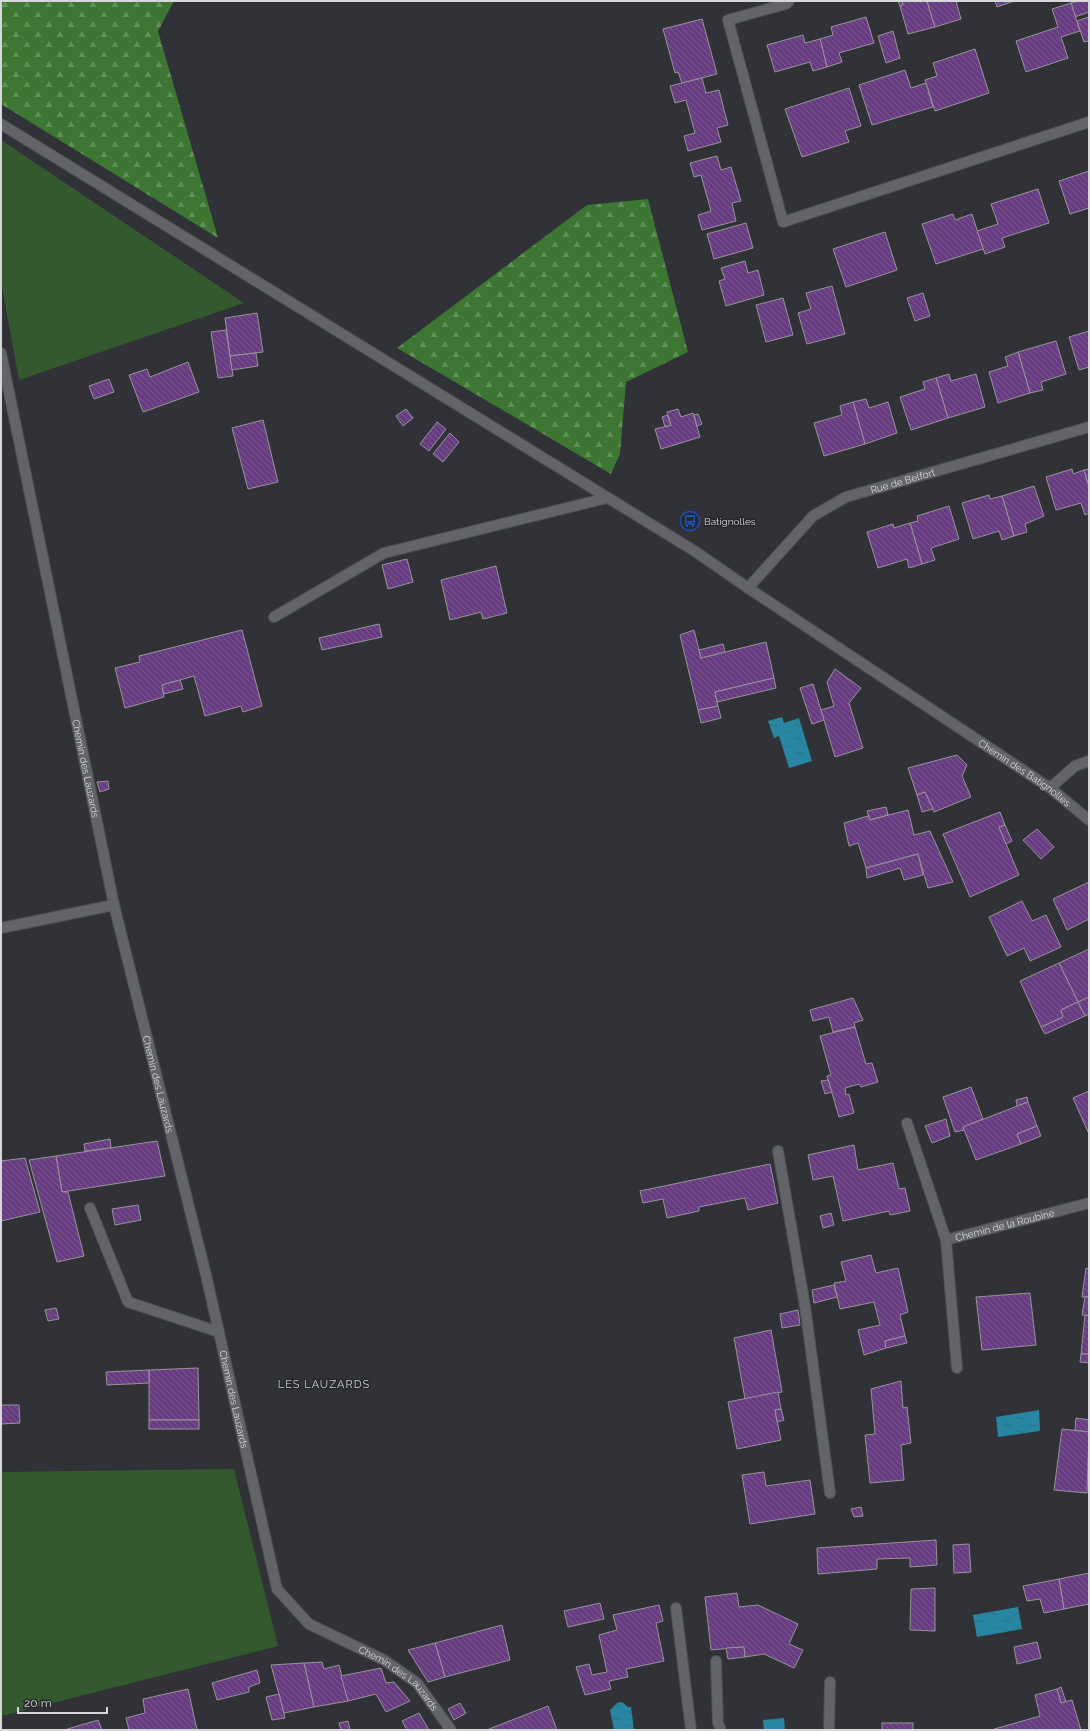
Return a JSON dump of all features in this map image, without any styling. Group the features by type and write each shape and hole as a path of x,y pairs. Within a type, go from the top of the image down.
{"street":[{"path":"789,1 786,4 728,20 783,222 1089,122"},
{"name":"Chemin des Batignolles","path":"1,124 696,552 1050,788 1089,820"},
{"name":"Chemin des Lauzards","path":"1,353 114,905 219,1332 277,1589 309,1624 384,1660 417,1683 451,1730"},
{"name":"Rue de Belfort","path":"748,588 813,516 846,497 1089,427"},
{"path":"274,617 384,553 607,498"},
{"path":"1050,788 1074,766 1089,761"},
{"path":"1,928 114,905"},
{"name":"Chemin de la Roubine","path":"907,1123 946,1240 1089,1203"},
{"path":"778,1151 805,1306 830,1493"},
{"path":"90,1208 128,1302 219,1332"},
{"path":"946,1240 957,1368"},
{"path":"676,1608 691,1730"},
{"path":"716,1661 718,1723 721,1730"},
{"path":"829,1730 830,1682"}],"green space":[{"path":"1,1 174,1 158,31 218,238 1,104"},
{"path":"1,140 244,303 19,380 1,281"},
{"path":"648,199 688,352 626,382 620,454 611,474 397,348 587,205"},
{"path":"234,1469 278,1646 1,1716 1,1472"}],"water":[{"path":"782,717 784,723 799,718 812,761 789,768 779,736 774,738 768,721"},
{"path":"1039,1410 1040,1431 998,1437 996,1417"},
{"path":"1018,1607 1022,1629 977,1637 973,1615"},
{"path":"622,1702 628,1707 631,1707 634,1730 614,1730 610,1710 617,1703"},
{"path":"784,1718 785,1730 764,1730 763,1720"}],"building":[{"path":"898,1 902,1 903,5 900,6"},
{"path":"902,1 927,1 935,27 908,34 900,6 903,5"},
{"path":"927,1 956,1 961,19 935,27"},
{"path":"995,1 1014,1 997,7"},
{"path":"1078,1 1089,1 1089,12 1075,17 1071,3"},
{"path":"1071,3 1080,31 1061,37 1068,58 1026,72 1016,41 1058,27 1052,9"},
{"path":"866,17 874,43 839,53 842,62 827,67 820,39 833,35 831,27"},
{"path":"1089,17 1089,41 1084,42 1077,21"},
{"path":"702,19 717,74 682,83 678,72 675,73 663,29"},
{"path":"893,31 900,58 886,63 878,36"},
{"path":"803,35 805,43 820,39 827,67 813,71 810,62 775,72 767,45"},
{"path":"975,49 989,93 935,111 925,80 937,76 933,63"},
{"path":"905,70 911,88 926,83 933,107 872,125 859,85"},
{"path":"702,78 706,93 719,90 728,125 717,128 721,142 688,151 684,136 695,133 686,100 675,103 670,86"},
{"path":"849,88 861,126 845,131 849,142 802,157 785,109"},
{"path":"717,156 721,170 731,167 741,201 732,203 736,221 702,230 698,215 711,211 701,175 694,177 690,163"},
{"path":"1089,171 1089,208 1070,214 1059,181"},
{"path":"1038,189 1049,223 1002,238 1005,247 985,254 977,231 998,224 991,204"},
{"path":"953,214 955,220 972,214 983,249 936,264 922,224"},
{"path":"746,223 753,248 714,259 707,234"},
{"path":"885,232 897,270 846,287 833,249"},
{"path":"745,261 748,273 758,270 764,295 726,306 719,281 725,279 721,268"},
{"path":"832,286 845,334 807,344 798,313 811,309 806,293"},
{"path":"923,293 930,316 915,321 907,298"},
{"path":"783,298 793,335 766,342 756,305"},
{"path":"257,313 263,352 230,356 225,318"},
{"path":"226,330 233,376 218,378 211,332"},
{"path":"1089,331 1089,367 1079,370 1069,337"},
{"path":"1056,341 1066,374 1041,382 1043,390 1030,393 1018,352"},
{"path":"1018,352 1030,393 998,403 989,372 1008,366 1005,357"},
{"path":"256,353 258,366 232,370 230,356"},
{"path":"188,362 199,392 143,412 129,375 147,369 150,377"},
{"path":"949,374 951,381 976,374 985,407 948,418 936,378"},
{"path":"936,378 948,418 911,430 900,397 925,389 923,382"},
{"path":"109,379 114,392 94,399 89,386"},
{"path":"866,399 869,408 888,402 897,433 865,444 853,402"},
{"path":"853,402 865,444 824,456 814,423 842,415 840,406"},
{"path":"406,409 413,418 403,426 396,416"},
{"path":"678,409 681,417 693,413 700,437 661,449 655,429 671,425 667,412"},
{"path":"698,414 702,424 697,426 694,415"},
{"path":"667,415 671,425 665,427 662,417"},
{"path":"263,420 278,482 248,489 232,428"},
{"path":"437,422 446,429 429,451 420,444"},
{"path":"450,433 459,442 443,462 433,454"},
{"path":"1072,469 1073,474 1084,470 1089,487 1089,513 1085,515 1081,503 1056,510 1046,477"},
{"path":"1089,469 1089,487 1084,470"},
{"path":"1034,486 1044,516 1025,524 1027,532 1014,536 1002,496"},
{"path":"989,495 990,499 1002,496 1014,536 1002,540 999,531 973,539 962,503"},
{"path":"949,506 959,539 931,548 935,560 922,564 910,523 918,521 917,516"},
{"path":"910,523 922,564 909,568 907,559 878,568 867,532 893,524 894,528"},
{"path":"407,559 413,582 388,589 382,565"},
{"path":"496,566 507,613 483,619 481,612 450,620 441,580"},
{"path":"379,624 382,637 322,650 319,638"},
{"path":"242,630 262,706 243,712 241,706 205,716 194,676 162,685 164,697 125,708 115,668 140,662 139,656"},
{"path":"694,630 701,658 766,642 774,678 715,692 718,706 698,710 680,635"},
{"path":"723,644 725,652 701,658 699,650"},
{"path":"835,669 861,688 849,703 863,748 835,757 821,710 834,706 827,682"},
{"path":"774,678 776,688 717,702 715,692"},
{"path":"180,680 183,689 164,694 162,685"},
{"path":"813,684 824,720 812,724 800,688"},
{"path":"718,706 721,718 701,723 698,710"},
{"path":"957,755 967,765 962,776 971,797 934,812 925,792 917,795 908,768"},
{"path":"108,781 109,789 100,792 97,782"},
{"path":"925,792 933,809 922,812 917,795"},
{"path":"886,807 888,815 870,820 867,811"},
{"path":"908,810 914,835 930,831 953,882 928,888 918,854 866,868 858,843 849,846 844,823 868,816 870,820"},
{"path":"1000,812 1005,825 999,827 1019,875 970,897 943,834"},
{"path":"1005,825 1012,841 1006,844 999,827"},
{"path":"1037,829 1054,847 1041,859 1023,840"},
{"path":"918,854 923,875 904,880 900,868 867,878 866,868"},
{"path":"1089,882 1089,919 1067,930 1053,899"},
{"path":"1022,901 1032,921 1046,915 1061,947 1030,961 1024,948 1007,956 989,917"},
{"path":"1089,949 1089,997 1078,1002 1059,963"},
{"path":"1059,963 1078,1002 1061,1010 1063,1017 1041,1027 1020,981"},
{"path":"1089,997 1089,1014 1085,1016 1078,1002"},
{"path":"853,998 863,1020 854,1023 855,1027 833,1032 829,1017 813,1021 810,1010"},
{"path":"1078,1002 1085,1016 1045,1034 1041,1027 1063,1017 1061,1010"},
{"path":"855,1027 866,1064 872,1063 878,1082 861,1087 859,1084 845,1088 846,1095 849,1094 854,1113 839,1117 827,1076 831,1075 820,1036"},
{"path":"828,1080 832,1092 825,1094 821,1081"},
{"path":"971,1087 983,1119 963,1127 964,1130 955,1132 943,1097"},
{"path":"1089,1091 1089,1134 1073,1098"},
{"path":"1027,1097 1028,1102 1017,1106 1016,1100"},
{"path":"1028,1102 1037,1126 1017,1134 1021,1144 976,1160 963,1127"},
{"path":"946,1119 950,1136 932,1143 925,1126"},
{"path":"1037,1126 1041,1136 1021,1144 1017,1134"},
{"path":"110,1139 111,1148 85,1151 84,1144"},
{"path":"157,1141 165,1176 62,1192 56,1156"},
{"path":"854,1145 858,1170 893,1163 899,1189 905,1188 910,1211 890,1215 889,1211 843,1221 833,1176 813,1180 808,1155"},
{"path":"56,1156 62,1192 68,1192 84,1256 57,1262 29,1160"},
{"path":"25,1158 40,1212 1,1221 1,1161"},
{"path":"770,1164 778,1203 748,1210 745,1198 699,1207 699,1211 667,1218 663,1199 643,1203 640,1191"},
{"path":"138,1205 141,1220 115,1225 112,1209"},
{"path":"831,1213 834,1225 823,1228 820,1216"},
{"path":"871,1255 876,1273 898,1268 908,1312 900,1315 905,1336 885,1341 886,1348 864,1355 858,1330 880,1325 874,1302 840,1309 834,1283 846,1281 841,1262"},
{"path":"1086,1268 1089,1269 1089,1297 1082,1297"},
{"path":"834,1285 837,1297 814,1303 812,1290"},
{"path":"1030,1293 1036,1345 982,1350 976,1297"},
{"path":"1085,1297 1089,1297 1089,1316 1082,1315"},
{"path":"56,1308 59,1319 48,1321 45,1310"},
{"path":"798,1310 800,1325 782,1328 780,1314"},
{"path":"1085,1315 1089,1316 1089,1354 1081,1354"},
{"path":"771,1330 782,1392 745,1399 734,1338"},
{"path":"905,1336 907,1343 886,1348 885,1341"},
{"path":"1081,1354 1089,1354 1089,1363 1080,1362"},
{"path":"198,1368 199,1420 149,1420 149,1370"},
{"path":"149,1370 149,1383 107,1385 106,1372"},
{"path":"901,1381 903,1408 907,1407 911,1443 901,1445 904,1480 870,1483 865,1435 875,1434 871,1389"},
{"path":"778,1392 781,1409 775,1410 781,1440 737,1449 728,1402"},
{"path":"1,1405 19,1405 20,1423 1,1424"},
{"path":"781,1409 784,1420 777,1422 775,1410"},
{"path":"1076,1418 1089,1420 1089,1432 1075,1430"},
{"path":"149,1420 199,1420 199,1429 149,1429"},
{"path":"1062,1429 1089,1432 1087,1493 1054,1490"},
{"path":"764,1472 766,1486 810,1480 815,1514 750,1524 742,1475"},
{"path":"861,1507 863,1516 854,1517 851,1509"},
{"path":"936,1540 937,1565 910,1567 910,1558 877,1559 877,1569 818,1574 817,1548"},
{"path":"969,1544 971,1572 954,1573 953,1545"},
{"path":"1089,1573 1089,1604 1064,1609 1059,1579"},
{"path":"1059,1579 1064,1609 1044,1613 1040,1599 1027,1601 1023,1586"},
{"path":"935,1588 935,1631 910,1630 911,1589"},
{"path":"737,1593 739,1607 758,1605 798,1624 789,1644 803,1650 794,1668 764,1654 745,1657 744,1647 711,1650 705,1597"},
{"path":"600,1603 604,1619 568,1627 564,1611"},
{"path":"659,1605 663,1621 656,1623 664,1661 626,1669 628,1677 609,1681 611,1689 585,1695 576,1667 589,1664 592,1675 607,1672 599,1635 617,1630 613,1615"},
{"path":"502,1625 510,1660 445,1677 435,1643"},
{"path":"1037,1642 1041,1658 1017,1664 1014,1647"},
{"path":"435,1643 445,1677 428,1682 408,1650"},
{"path":"744,1647 745,1657 728,1659 726,1648"},
{"path":"322,1662 324,1669 339,1665 348,1701 314,1707 304,1663"},
{"path":"304,1663 314,1707 284,1713 271,1665"},
{"path":"381,1668 386,1683 394,1682 410,1701 386,1712 376,1694 348,1701 341,1676"},
{"path":"257,1670 260,1683 249,1687 249,1692 217,1700 212,1683"},
{"path":"1061,1687 1066,1702 1061,1703 1057,1689"},
{"path":"188,1689 197,1730 129,1730 126,1718 145,1713 143,1699"},
{"path":"1057,1689 1061,1703 1072,1700 1081,1730 991,1730 1040,1716 1035,1695"},
{"path":"279,1694 285,1718 272,1720 266,1697"},
{"path":"460,1703 466,1713 454,1720 448,1709"},
{"path":"548,1706 557,1730 489,1730 489,1729"},
{"path":"419,1713 429,1730 407,1730 402,1721"},
{"path":"98,1720 102,1730 64,1730"},
{"path":"348,1721 350,1730 341,1730 339,1723"},
{"path":"882,1723 913,1723 913,1730 882,1730"}],"place":[{"name":"Batignolles","path":"690,521"}],"district":[{"name":"LES LAUZARDS","path":"324,1384"}]}
